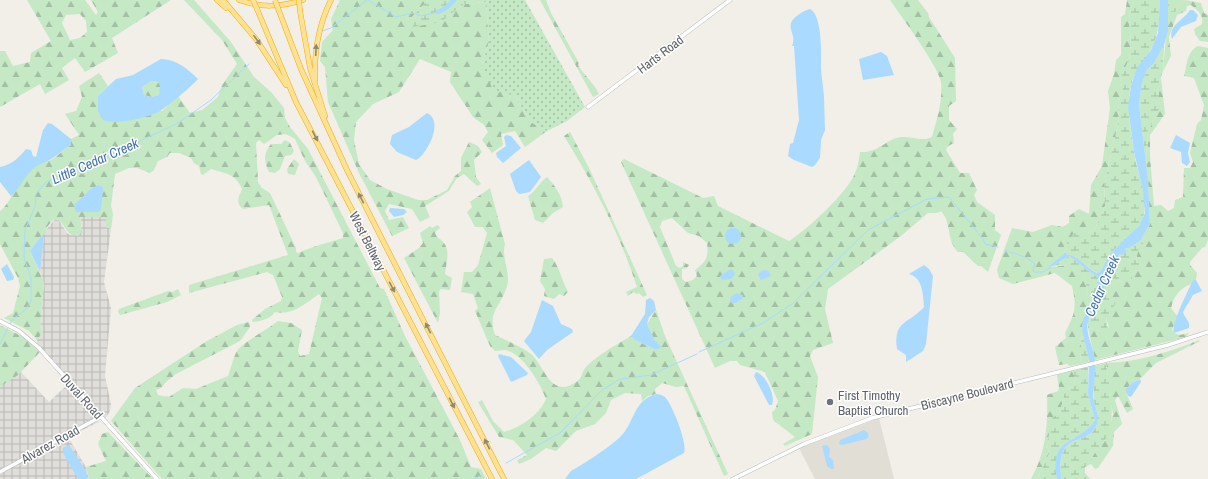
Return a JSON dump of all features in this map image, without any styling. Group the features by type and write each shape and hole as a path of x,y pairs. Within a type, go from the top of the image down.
{"highway":[{"path":"217,0 245,25"},
{"path":"223,0 245,25 277,70 296,102"},
{"path":"239,0 256,5 274,6 303,0"},
{"name":"West Beltway","path":"253,0 296,102 492,479"},
{"name":"West Beltway","path":"275,0 301,69 347,170 504,479"},
{"path":"299,0 306,47 323,113 347,170"},
{"path":"317,89 315,66 316,43 321,23 331,0"}],"street":[{"name":"Harts Road","path":"588,107 730,0"},
{"name":"Duval Road","path":"0,321 27,336 39,348 156,479"},
{"name":"Biscayne Boulevard","path":"735,478 797,447 857,423 905,409 1168,345 1208,332"},
{"name":"Alvarez Road","path":"0,472 100,417"}],"shaded area":[{"path":"80,217 107,217 106,227 111,229 104,282 111,308 105,376 111,404 110,411 105,419 37,344 37,340 43,332 40,327 44,283 40,272 44,238 42,235 55,219 59,220 67,233 71,235 82,227"},
{"path":"21,372 49,402 69,383 99,422 68,437 86,467 89,479 0,479 0,387"},
{"path":"879,418 894,479 815,479 799,448"}],"green space":[{"path":"27,0 85,0 96,15 98,12 91,0 171,0 112,38 118,53 85,72 75,58 62,68 69,80 45,94 40,84 0,107 0,51 5,51 13,66 30,62 31,53 51,41","holes":["80,14 86,21 87,32 80,38 70,40 62,23 66,15"]},
{"path":"184,0 194,0 231,42 254,77 271,92 284,108 285,118 290,127 308,149 380,288 384,289 405,336 460,440 471,467 481,469 486,479 162,479 111,421 135,388 207,341 237,325 249,322 250,327 240,341 176,374 161,388 156,390 158,395 169,397 183,388 196,389 228,376 234,357 240,347 278,321 291,323 302,330 298,351 300,356 309,354 322,298 319,294 298,308 287,312 275,312 266,319 253,322 252,320 265,309 281,301 282,297 273,275 267,272 189,293 189,285 288,255 269,205 243,209 238,202 242,189 233,177 226,173 211,169 203,175 201,174 199,166 194,163 191,158 179,153 170,153 167,157 158,161 154,170 150,173 137,168 129,168 115,174 111,206 113,214 111,229 106,227 106,217 80,217 82,231 80,236 69,233 59,220 54,219 47,227 46,234 42,235 30,251 44,282 40,327 43,332 37,340 29,331 4,318 13,313 20,286 18,278 0,244 0,211 3,209 19,184 35,166 56,157 71,145 71,139 79,135 65,114 76,111 82,97 79,86 99,73 108,86 98,96 162,111 178,96 190,113 202,110 218,97 222,85 237,64 222,40","holes":["286,134 295,139 305,161 316,177 343,233 343,238 315,246 298,253 296,252 296,248 270,193 262,188 258,182 256,143 259,140 264,144 277,135"]},
{"path":"340,0 428,0 412,17 441,22 464,4 486,2 489,42 482,64 515,96 531,122 547,131 525,147 515,131 501,134 503,145 492,153 482,140 488,132 484,125 473,117 450,82 451,72 420,59 399,92 373,104 356,122 354,140 359,164 370,180 387,189 418,200 427,200 447,190 455,176 461,171 461,158 469,142 478,146 482,152 474,160 476,177 481,184 477,186 464,174 456,179 449,191 425,206 430,217 420,222 412,209 389,204 385,211 389,220 403,217 409,228 392,236 359,173 328,102 325,67 320,61 322,42 333,30 331,19"},
{"path":"428,0 489,0 486,2 464,4 441,22 413,27 412,17"},
{"path":"489,0 525,0 585,107 567,121 547,131 531,122 515,96 493,90 482,64 489,42 486,2"},
{"path":"540,0 546,0 551,13 579,63 578,65 599,94 593,97"},
{"path":"890,0 918,0 928,13 929,17 955,58 956,101 949,106 949,120 957,129 953,134 954,143 948,146 946,150 960,173 969,173 977,190 974,195 977,202 995,215 995,230 1001,235 988,272 981,266 978,266 963,252 958,252 954,247 950,237 947,221 941,211 937,213 928,213 901,236 828,289 825,309 833,343 813,350 810,356 818,377 812,434 785,446 783,444 795,437 773,420 772,412 775,410 778,401 765,372 740,365 737,361 730,361 715,368 621,162 624,159 703,198 714,196 718,206 789,241 826,210 844,190 856,171 860,152 867,152 896,138 905,137 924,139 932,137 938,116 941,82 926,53","holes":["672,218 688,233 699,236 707,243 708,252 704,262 695,270 697,276 693,280 686,282 682,279 682,269 687,268 689,265 683,262 683,266 680,268 676,266 660,227 662,221"]},
{"path":"1127,0 1133,0 1129,19 1131,43 1129,60 1120,78 1123,91 1118,103 1119,120 1104,184 1105,206 1095,229 1088,234 1067,241 1064,254 1049,267 1068,266 1080,273 1085,278 1089,302 1091,305 1083,319 1080,364 1069,366 1068,364 1059,365 1055,347 1066,338 1065,333 1073,315 1075,305 1072,286 1055,273 1013,284 999,278 997,270 1012,228 1033,232 1052,225 1063,227 1069,223 1069,216 1079,209 1089,214 1091,185 1102,166 1110,108 1108,91 1114,74 1116,60 1121,55 1121,17 1125,14"},
{"path":"1133,0 1160,0 1159,21 1156,38 1154,44 1134,76 1129,102 1132,136 1143,190 1145,209 1139,226 1113,251 1103,269 1098,273 1077,259 1064,254 1067,241 1074,233 1088,234 1095,229 1105,206 1104,184 1119,120 1118,103 1123,91 1120,78 1129,60 1131,43 1129,19"},
{"path":"1168,0 1185,0 1175,12 1168,12"},
{"path":"1185,0 1201,3 1204,13 1208,15 1208,42 1200,41 1195,34 1194,29 1202,24 1201,15 1191,5 1187,6 1186,11 1177,15 1169,37 1171,56 1163,71 1168,12 1175,12"},
{"path":"1164,45 1163,71 1159,84 1159,110 1147,133 1148,148 1145,155 1139,104 1142,83 1147,70 1154,63"},
{"path":"1198,46 1208,48 1208,240 1205,247 1202,248 1190,262 1190,265 1197,273 1196,280 1193,280 1191,284 1178,293 1171,308 1178,317 1172,329 1174,333 1180,335 1189,333 1186,337 1095,360 1088,328 1103,332 1109,327 1106,317 1111,285 1121,280 1132,279 1134,271 1142,270 1143,266 1136,261 1138,250 1145,245 1140,241 1150,224 1145,155 1148,148 1147,133 1159,110 1159,84 1161,78 1165,114 1150,135 1154,206 1161,205 1168,211 1174,208 1175,200 1183,197 1184,168 1190,168 1193,162 1190,153 1197,124 1201,120 1204,105 1194,78 1184,76 1190,55 1194,48"},
{"path":"151,81 158,82 161,86 159,95 151,97 144,95 142,87"},
{"path":"570,132 589,168 647,295 643,297 639,293 637,294 633,292 628,296 626,292 637,287 630,267 605,209 564,136"},
{"path":"285,140 290,143 294,151 291,155 285,156 280,169 275,173 269,172 265,161 268,147 271,144 281,144"},
{"path":"294,159 299,164 295,175 288,174 287,169"},
{"path":"547,177 558,191 563,207 553,213 543,223 535,220 528,196"},
{"path":"490,188 505,244 504,254 508,276 507,286 494,314 493,327 495,335 531,354 554,384 560,387 567,386 579,379 584,370 592,361 631,336 635,340 656,350 660,347 654,339 647,324 656,310 665,336 728,474 724,476 684,386 676,387 662,383 655,389 656,394 648,396 642,401 641,394 625,393 611,400 606,413 595,424 576,431 556,451 546,448 531,459 519,464 517,460 527,455 513,440 499,437 478,402 482,400 493,421 504,432 529,420 543,405 546,399 544,393 535,377 518,356 505,350 495,351 490,346 475,311 478,308 473,294 461,292 464,272 472,272 478,265 487,233 483,227 475,227 467,212 472,207 470,202"},
{"path":"438,225 440,228 435,232 437,237 442,241 447,249 445,274 452,278 450,290 441,289 439,291 440,313 438,323 404,258 419,248 423,243 420,233 430,226 432,228"},
{"path":"1140,241 1145,245 1144,248 1138,250 1136,261 1143,266 1142,270 1134,271 1132,279 1128,282 1121,280 1111,285 1111,298 1116,300 1112,313 1106,317 1108,330 1103,332 1088,328 1088,321 1102,297 1107,272 1120,254 1127,248"},
{"path":"1069,256 1098,277 1096,295 1091,305 1089,302 1085,278 1070,267 1063,265 1053,266"},
{"path":"552,258 568,292 564,296 559,294 554,299 544,296 545,289 540,281 544,259"},
{"path":"178,289 181,295 167,302 120,315 118,312 119,309 168,291 172,292"},
{"path":"0,325 23,337 40,352 18,375 0,387"},
{"path":"1082,331 1089,359 1088,362 1080,364"},
{"path":"1199,340 1200,341 1156,363 1140,379 1132,383 1125,390 1133,409 1127,413 1118,396 1115,400 1122,424 1114,432 1113,446 1098,468 1095,469 1091,464 1092,456 1105,440 1113,415 1106,363 1130,361 1153,356 1177,349"},
{"path":"1106,363 1112,402 1109,431 1105,440 1093,456 1091,464 1085,467 1085,473 1090,479 1061,479 1063,452 1073,442 1092,432 1097,424 1094,394 1095,366"},
{"path":"1088,367 1088,394 1095,420 1081,434 1063,446 1059,453 1057,464 1057,479 1037,479 1049,454 1047,445 1052,418 1060,413 1065,390 1072,387 1076,380 1072,371"},
{"path":"1072,371 1076,380 1072,387 1065,390 1060,413 1047,445 1049,454 1037,479 1031,479 1043,449 1047,417 1047,395 1058,391 1057,375"},
{"path":"108,432 153,479 89,479 86,467 106,461 98,444 102,434"}],"water":[{"name":"Cedar Creek","path":"1160,0 1168,0 1168,30 1164,45 1154,63 1147,70 1142,83 1139,104 1148,180 1150,224 1140,241 1125,249 1127,251 1121,255 1120,254 1111,265 1105,281 1102,298 1089,319 1087,327 1095,360 1093,394 1098,421 1092,432 1067,446 1063,452 1061,463 1061,479 1057,479 1055,465 1057,455 1061,448 1067,442 1089,428 1095,420 1088,394 1089,359 1082,331 1083,319 1096,295 1098,277 1069,256 1053,266 1048,267 1064,254 1078,259 1092,271 1097,273 1101,271 1111,253 1139,226 1145,213 1143,191 1134,152 1128,107 1131,86 1137,68 1151,50 1158,33"},
{"path":"810,9 817,19 819,28 825,130 821,140 820,158 812,167 788,156 790,144 793,143 799,120 791,23 798,15"},
{"path":"1190,10 1193,10 1198,15 1196,21 1181,27 1172,39 1171,34 1174,26"},
{"path":"881,52 887,56 894,75 863,80 859,59"},
{"path":"161,59 166,59 186,68 198,79 174,101 155,114 116,122 103,120 98,111 98,96 116,79 133,75","holes":["151,81 158,82 160,86 159,95 151,97 144,95 142,87"]},
{"path":"427,113 432,118 434,131 432,139 424,153 416,160 397,152 390,144 392,135 409,127"},
{"path":"48,123 52,124 71,139 71,145 54,157 34,168 11,196 0,182 0,167 8,165 14,161 26,149 31,150 33,156 36,157 43,130"},
{"path":"506,135 511,136 521,148 503,163 497,157 496,153 506,146 504,137"},
{"path":"1176,135 1190,143 1188,153 1190,162 1187,166 1182,163 1181,152 1170,148"},
{"path":"529,160 541,177 530,192 519,194 516,191 510,174"},
{"path":"98,185 103,187 101,209 99,212 76,212 74,205 91,189"},
{"path":"390,208 404,209 407,212 403,215 394,217 389,211"},
{"path":"733,228 740,233 741,236 736,243 733,244 726,239 725,236 730,229"},
{"path":"42,235 44,237 40,272 30,251"},
{"path":"7,264 14,277 13,280 7,281 1,269"},
{"path":"924,265 929,269 933,276 926,344 923,351 906,362 906,355 897,349 897,333 903,324 924,307 923,292 920,283 914,276 909,274"},
{"path":"731,269 735,273 734,276 730,279 722,280 720,276"},
{"path":"764,270 769,271 771,276 761,280 758,275"},
{"path":"1193,280 1196,280 1202,291 1193,295 1183,312 1189,323 1189,328 1174,333 1177,316"},
{"path":"736,293 743,295 743,298 736,303 731,303 730,298"},
{"path":"650,298 654,301 656,310 649,317 647,324 654,339 661,347 656,350 635,340 631,336 645,314 646,300"},
{"path":"542,300 553,306 561,324 572,329 573,332 547,350 539,359 524,341 531,332"},
{"path":"499,354 511,357 528,373 527,375 511,382 498,356"},
{"path":"756,372 763,377 769,386 773,401 772,405 769,405 754,376"},
{"path":"1140,379 1141,382 1131,397 1128,396 1125,390 1132,383"},
{"path":"656,394 665,397 671,407 682,433 685,448 684,453 636,479 565,479 571,471 596,456 619,438 642,402 648,397"},
{"path":"864,430 869,436 867,439 842,445 839,444 840,440"},
{"path":"69,445 86,471 88,479 78,479 63,453 63,448"},
{"path":"827,445 830,449 829,457 833,460 834,469 827,466 822,446"}],"waterway":[{"name":"Little Cedar Creek","path":"322,31 331,28 367,0"},
{"name":"Little Cedar Creek","path":"368,0 396,17 413,13 421,16 438,12"},
{"name":"Little Cedar Creek","path":"438,12 446,8 454,0"},
{"name":"Little Cedar Creek","path":"0,344 12,320 25,310 31,302 31,278 24,258 25,230 35,207 36,194 47,181 61,178 178,123 211,100 249,64"},
{"path":"699,352 763,323 792,304 868,230 927,199 949,197 983,239 985,244 998,247"},
{"path":"1005,250 1027,258 1035,264 1033,269 1034,272 1043,272 1051,267"},
{"path":"506,463 560,433 602,390 620,379 651,375 697,354"},
{"path":"474,479 482,475"}],"place":[{"name":"First Timothy Baptist Church","path":"830,402"}]}
